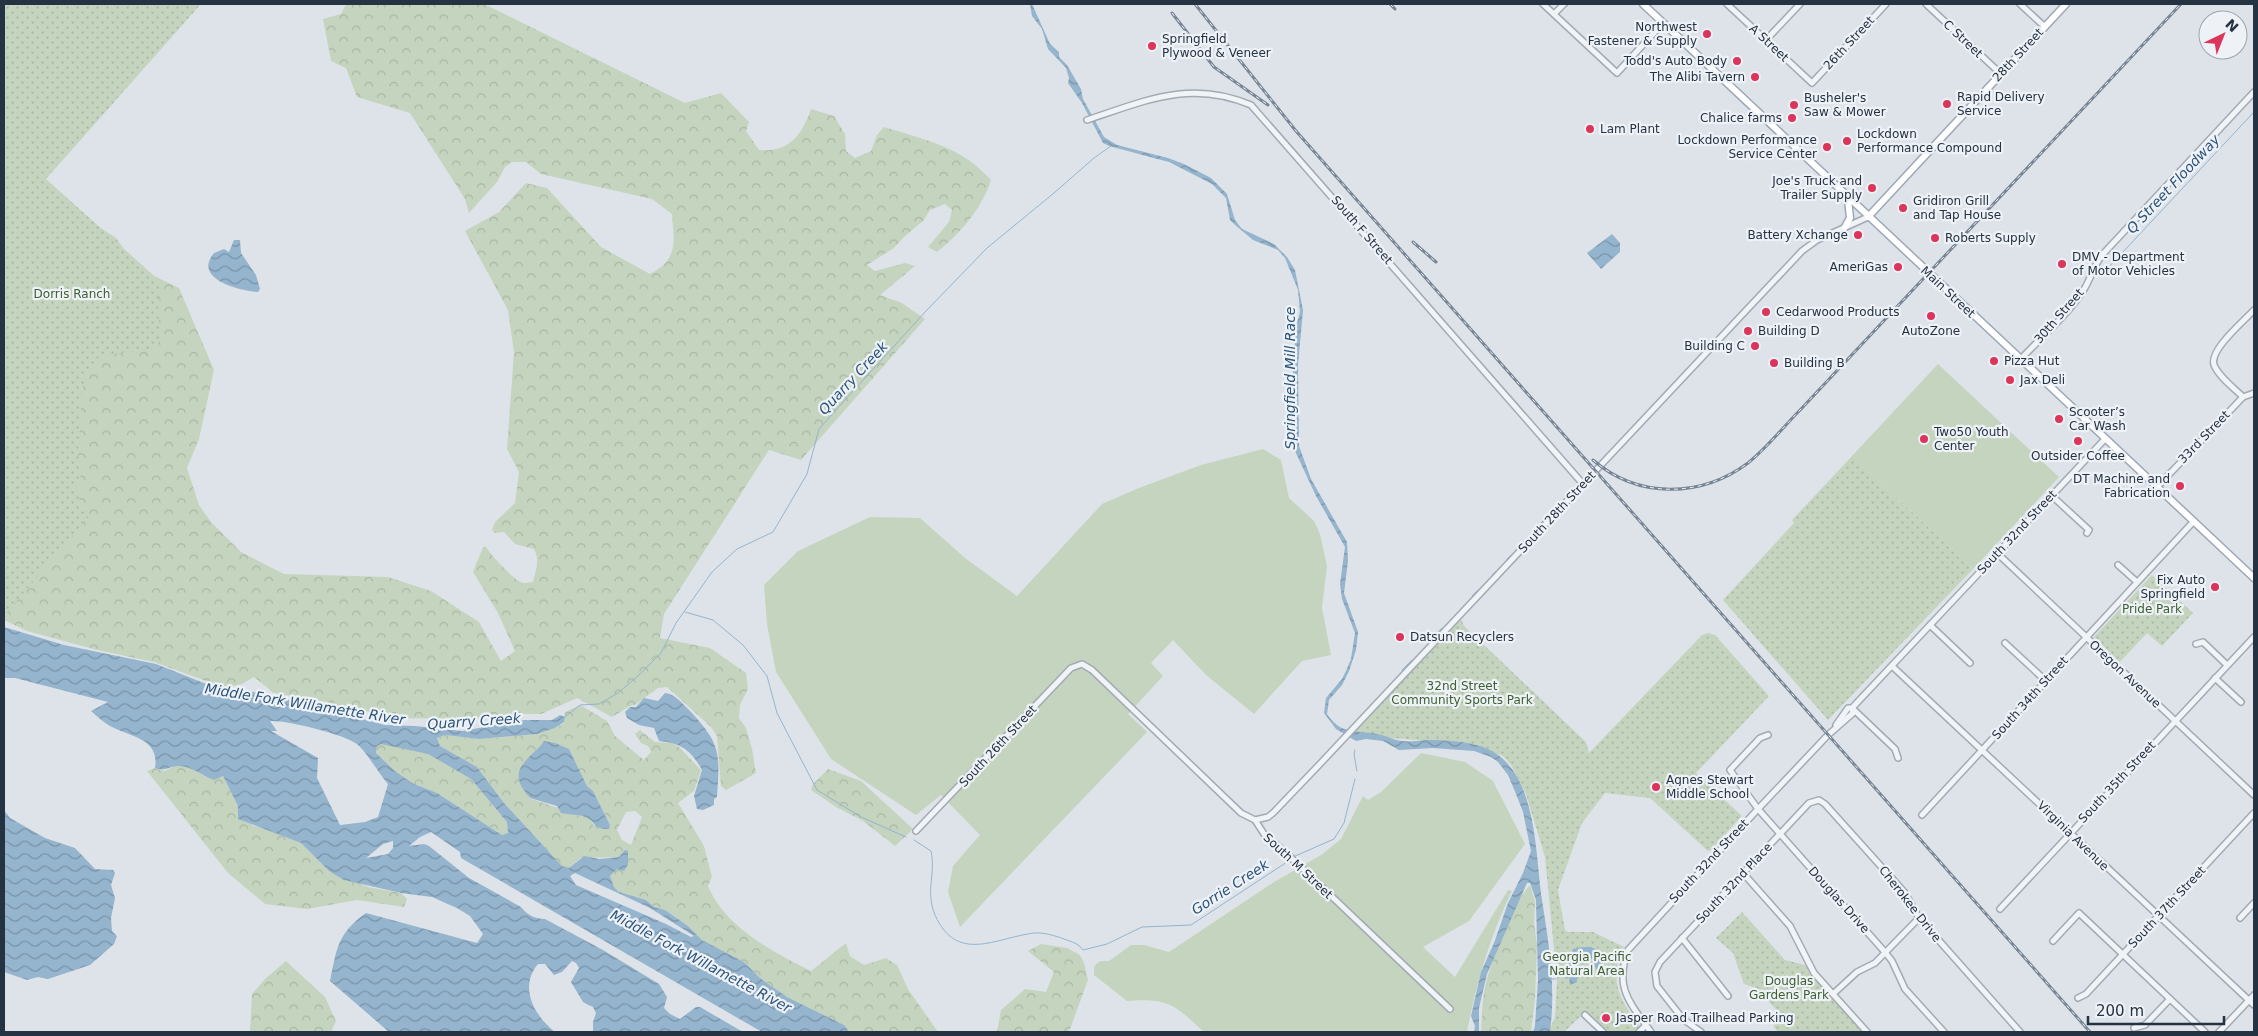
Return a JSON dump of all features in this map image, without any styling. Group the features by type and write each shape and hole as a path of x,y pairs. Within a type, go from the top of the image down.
{"main road":[{"name":"Main Street","path":"1643,4 2254,578"},
{"name":"28th Street","path":"1868,217 2066,4"},
{"path":"1845,227 1850,214 1848,198"}],"street":[{"path":"1543,4 1617,74 1663,23"},
{"path":"1554,14 1564,4"},
{"name":"A Street","path":"1727,4 1812,83"},
{"path":"1766,40 1800,4"},
{"name":"26th Street","path":"1812,83 1886,4"},
{"name":"C Street","path":"1926,4 2001,74"},
{"path":"2020,4 2045,26"},
{"name":"30th Street","path":"2020,360 2084,291 2098,259 2254,92"},
{"name":"South F Street","path":"1087,120 1158,96 1174,94 1223,96 1250,105 1584,484"},
{"name":"South 28th Street","path":"1255,820 1268,817 1356,727 1802,251 1818,239 1868,217"},
{"path":"2243,397 2215,367 2213,360 2220,346 2254,310"},
{"name":"33rd Street","path":"2157,487 2243,397 2254,393"},
{"name":"South 32nd Street","path":"1646,1025 1626,997 1622,972 1628,950 1633,942 1828,735 1848,708 1852,708 2105,439"},
{"path":"2051,495 2089,530 2086,533"},
{"name":"South 34th Street","path":"1922,814 2194,522"},
{"name":"Oregon Avenue","path":"1997,553 2254,795"},
{"path":"2118,565 2137,582"},
{"path":"1930,626 1970,663"},
{"name":"South 35th Street","path":"2000,909 2254,637"},
{"path":"2005,642 2046,680"},
{"path":"2196,644 2202,642 2227,665"},
{"name":"South M Street","path":"1082,664 1092,670 1241,813 1255,820 1264,834 1450,1009"},
{"name":"South 26th Street","path":"916,831 1071,668 1082,664"},
{"name":"Virginia Avenue","path":"1892,666 2252,1002"},
{"path":"2215,678 2240,702"},
{"path":"1852,708 1894,748 1898,758"},
{"name":"Douglas Drive","path":"1768,735 1760,738 1730,770 1758,809 1884,951 1892,961 1905,989 1944,1032"},
{"name":"South 32nd Place","path":"1701,1032 1688,1024 1667,999 1657,986 1654,972 1660,962 1682,938 1809,803 1819,800"},
{"name":"Cherokee Drive","path":"1819,800 1826,804 1905,894 1919,918 2020,1032"},
{"name":"South 37th Street","path":"2078,998 2086,994 2254,813"},
{"path":"1743,873 1790,926 1814,973 1867,1032"},
{"path":"2240,918 2254,903"},
{"path":"2052,941 2079,913 2205,1032"},
{"path":"1833,994 1857,972 1875,963 1884,951 1919,918"},
{"path":"1682,938 1728,996"},
{"path":"2219,1032 2252,1002 2254,996"},
{"path":"2134,1028 2145,1025 2170,999"},
{"path":"1585,1015 1603,1032"},
{"path":"1640,1032 1646,1025 1652,1032"}],"green space":[{"name":"Dorris Ranch","path":"4,4 201,4 46,179 162,283 158,299 160,340 151,350 101,355 88,369 82,391 78,454 81,475 76,489 80,501 90,515 4,616"},
{"path":"346,4 484,4 685,103 721,93 749,122 746,131 759,150 779,149 793,140 799,134 811,109 834,116 845,134 846,151 855,158 871,151 877,135 884,127 955,152 979,168 991,180 982,200 969,220 937,252 928,247 949,222 952,210 945,204 930,210 924,220 894,248 867,265 875,271 905,263 915,266 880,295 902,303 925,319 801,460 769,450 664,614 660,638 710,648 746,673 748,689 740,705 739,718 746,728 756,773 726,790 721,786 717,736 711,727 667,687 658,688 635,705 612,717 577,698 541,714 510,714 478,719 389,718 353,707 341,714 327,702 274,693 254,677 242,684 225,688 154,662 97,650 27,631 4,620 4,481 99,227 116,238 138,268 179,288 214,370 199,439 187,468 199,505 211,522 241,552 284,574 388,577 431,591 479,622 501,661 515,651 498,613 473,572 483,547 486,547 513,577 521,582 533,582 536,569 537,557 534,549 515,544 504,532 495,533 492,530 495,522 515,503 519,472 507,449 514,352 508,310 465,231 499,212 526,183 547,188 601,247 650,274 666,262 673,249 672,214 652,199 541,174 526,162 512,162 505,167 497,182 469,213 465,199 410,113 357,97 346,68 331,61 323,19 341,14"},
{"path":"1938,364 2059,477 1973,569 1852,456"},
{"path":"1263,449 1281,460 1289,498 1314,521 1320,534 1327,566 1322,608 1331,655 1302,661 1254,714 1206,675 1173,640 1151,663 1163,676 1128,714 1147,732 960,927 948,892 953,866 980,835 941,795 916,815 831,759 776,672 767,624 764,585 798,551 870,517 920,518 965,558 1017,596 1102,504 1201,465"},
{"path":"1852,456 1973,569 1828,720 1723,600 1794,523 1792,520"},
{"name":"Pride Park","path":"2152,575 2193,613 2162,646 2147,633 2120,662 2094,637"},
{"name":"32nd Street Community Sports Park","path":"1461,619 1464,626 1586,742 1589,753 1702,635 1708,633 1715,635 1769,696 1696,773 1742,816 1711,850 1708,851 1650,798 1605,793 1582,823 1558,890 1565,930 1568,932 1593,932 1624,947 1617,972 1619,993 1629,1012 1644,1032 1599,1032 1581,1016 1564,1032 1549,1032 1555,1017 1557,979 1545,857 1526,794 1511,765 1503,756 1469,744 1352,735"},
{"path":"580,705 607,721 615,736 644,760 651,752 648,746 641,743 635,734 640,730 655,742 672,743 679,747 701,770 694,791 678,803 704,846 712,877 708,886 716,901 738,926 766,947 811,971 846,943 850,956 864,965 886,958 897,965 908,989 938,1032 849,1032 844,1025 787,997 760,978 744,962 702,940 688,926 665,910 654,907 646,900 619,892 614,887 610,876 617,869 625,870 628,865 625,850 619,857 580,858 569,868 562,866 504,803 477,767 440,746 437,738 445,735 479,739 537,734 564,723 565,712","holes":["569,749 587,786 593,791 610,825 594,826 590,819 529,798 523,763 539,750","635,811 642,817 631,845 622,840 617,830 626,812"]},
{"path":"381,743 428,754 471,779 507,822 508,833 502,835 437,793 412,783 395,771 376,753 377,746"},
{"path":"1421,753 1465,762 1493,781 1525,844 1469,921 1423,947 1455,977 1508,890 1512,891 1497,925 1485,960 1467,1032 1204,1032 1170,1005 1152,1001 1127,1001 1094,975 1096,964 1101,961 1109,961 1131,945 1144,945 1169,952 1274,882 1321,855 1341,839 1363,796 1368,800 1381,792"},
{"path":"177,765 189,767 206,777 223,776 238,806 253,826 262,827 301,843 329,871 368,887 401,893 407,899 404,907 357,900 307,909 265,904 228,873 147,771 155,768 164,771"},
{"path":"828,769 861,781 913,829 895,846 863,821 836,807 811,790 813,784"},
{"path":"1530,885 1535,901 1534,923 1537,945 1535,999 1531,1032 1481,1032 1482,1005 1487,979 1510,917"},
{"name":"Douglas Gardens Park","path":"1742,912 1785,960 1805,965 1862,1032 1778,1032 1773,1026 1784,1018 1756,988 1744,984 1733,953 1716,938"},
{"path":"1041,944 1067,948 1080,955 1084,963 1088,980 1069,1032 997,1032 1001,1010 1025,989 1046,992 1054,972 1028,951"},
{"path":"286,961 325,997 336,1021 331,1032 250,1032 252,994 265,979"}],"water":[{"path":"1030,4 1032,4 1050,44 1059,52 1059,57 1067,65 1081,89 1083,99 1104,137 1117,145 1184,164 1211,178 1227,194 1235,220 1242,229 1274,244 1287,257 1295,270 1303,310 1298,365 1299,446 1311,479 1347,542 1348,561 1344,593 1358,632 1356,650 1349,671 1342,685 1329,700 1327,714 1332,721 1343,729 1380,735 1395,740 1449,741 1481,746 1504,760 1517,776 1531,816 1535,839 1551,966 1552,1015 1550,1032 1533,1032 1538,980 1536,900 1530,883 1527,883 1487,974 1479,1008 1479,1032 1474,1032 1475,1026 1471,1016 1481,972 1531,851 1523,812 1508,775 1498,762 1491,757 1474,751 1433,748 1399,750 1383,741 1366,739 1356,741 1336,729 1324,713 1326,698 1342,679 1351,659 1355,633 1342,599 1340,584 1345,547 1316,496 1295,451 1292,433 1293,374 1296,327 1300,312 1298,290 1285,258 1278,250 1253,240 1230,220 1226,198 1212,184 1169,162 1103,143 1082,103 1068,83 1069,78 1066,68 1048,49 1042,29 1032,16"},
{"path":"1612,234 1620,243 1620,252 1601,269 1587,253"},
{"path":"234,240 240,240 241,253 256,275 260,289 258,292 240,289 221,282 209,270 209,262 214,253 224,249 229,252"},
{"name":"Middle Fork Willamette River","path":"4,627 64,645 156,664 224,691 254,692 286,701 295,697 307,704 321,702 329,706 331,713 385,725 462,731 525,720 552,720 560,715 565,717 564,722 555,728 537,734 479,739 445,735 437,738 440,746 477,767 504,803 562,866 569,868 584,856 599,859 619,857 625,850 628,851 628,865 624,871 617,869 610,876 614,887 619,892 646,900 654,907 665,910 688,926 702,940 744,962 760,978 787,997 844,1025 849,1032 762,1032 461,858 460,852 431,832 420,837 409,846 424,844 429,846 469,878 521,907 532,916 545,919 603,950 659,984 667,997 664,1008 670,1014 680,1019 696,1007 700,1007 743,1032 593,1032 593,1022 596,1013 593,1007 583,1002 571,982 579,968 572,961 562,972 554,975 545,964 538,964 529,982 529,992 536,1010 555,1032 389,1032 330,981 337,951 344,935 366,913 477,943 483,934 470,916 432,897 401,893 344,880 329,871 301,843 238,819 238,806 223,776 214,780 184,766 165,769 155,768 153,750 148,744 110,726 91,711 108,702 15,678 4,678","holes":["270,721 315,728 357,744 388,784 378,817 365,822 340,825 317,778 318,758 271,731 277,731","381,744 428,754 471,779 507,822 508,833 502,835 437,793 412,783 395,771 376,753 377,746","393,841 393,848 388,854 366,858 383,844","575,873 650,908 694,936 691,937 666,924 576,885 570,876"]},
{"path":"665,693 682,702 700,722 708,732 716,750 718,759 717,797 714,799 714,805 703,810 697,809 694,796 702,770 694,757 679,746 659,741 654,728 639,725 627,718 625,712 630,707 636,707 644,698 658,701"},
{"path":"544,741 569,749 587,786 593,791 610,825 609,829 599,828 583,816 561,813 557,806 530,798 525,792 519,780 520,768"},
{"path":"4,810 10,818 45,838 75,848 95,869 113,870 115,873 111,885 115,898 111,918 112,931 117,936 114,944 90,965 48,979 38,977 27,980 4,972"},
{"path":"1591,947 1599,951 1601,966 1599,970 1596,969 1590,955 1582,956 1578,964 1577,982 1570,985 1568,966 1570,956 1573,949"}],"waterway":[{"name":"Q Street Floodway","path":"2107,269 2254,112"},
{"name":"Quarry Creek","path":"565,717 580,705 599,704 618,693 661,653 676,623 712,572 737,549 773,532 807,474 819,429 926,311 987,248 1094,158 1111,146"},
{"path":"1537,528 1549,514"},
{"path":"1520,545 1528,537"},
{"path":"1507,559 1511,555"},
{"path":"1492,575 1496,571"},
{"path":"1472,596 1478,590"},
{"name":"Gorrie Creek","path":"685,612 713,620 743,645 767,676 777,713 817,790 861,817 906,837"},
{"path":"1438,632 1442,628"},
{"path":"1402,670 1412,660"},
{"path":"1355,750 1357,771"},
{"name":"Gorrie Creek","path":"1293,857 1334,839 1344,823 1355,779"},
{"name":"Gorrie Creek","path":"914,840 931,851 931,898 935,915 944,930 954,939 966,944 978,944 1041,933 1072,942 1083,950 1107,944 1142,927 1191,925 1290,860"},
{"path":"1565,978 1569,977"}],"railway":[{"path":"1195,4 1296,131 2090,1032"},
{"path":"1390,4 1395,9"},
{"path":"1593,460 1611,473 1630,482 1649,487 1670,489 1690,488 1710,483 1730,475 1748,463 1769,443 2181,4"},
{"path":"1172,13 1214,67 1268,105"},
{"path":"1413,242 1436,262"}],"place":[{"name":"Northwest Fastener & Supply","path":"1707,34"},
{"name":"Springfield Plywood & Veneer","path":"1152,46"},
{"name":"Todd's Auto Body","path":"1737,61"},
{"name":"The Alibi Tavern","path":"1755,77"},
{"name":"Rapid Delivery Service","path":"1947,104"},
{"name":"Busheler's Saw & Mower","path":"1794,105"},
{"name":"Chalice farms","path":"1792,118"},
{"name":"Lam Plant","path":"1590,129"},
{"name":"Lockdown Performance Compound","path":"1847,141"},
{"name":"Lockdown Performance Service Center","path":"1827,147"},
{"name":"Joe's Truck and Trailer Supply","path":"1872,188"},
{"name":"Gridiron Grill and Tap House","path":"1903,208"},
{"name":"Battery Xchange","path":"1858,235"},
{"name":"Roberts Supply","path":"1935,238"},
{"name":"DMV - Department of Motor Vehicles","path":"2062,264"},
{"name":"AmeriGas","path":"1898,267"},
{"name":"Cedarwood Products","path":"1766,312"},
{"name":"AutoZone","path":"1931,316"},
{"name":"Building D","path":"1748,331"},
{"name":"Building C","path":"1755,346"},
{"name":"Pizza Hut","path":"1994,361"},
{"name":"Building B","path":"1774,363"},
{"name":"Jax Deli","path":"2010,380"},
{"name":"Scooter’s Car Wash","path":"2059,419"},
{"name":"Two50 Youth Center","path":"1924,439"},
{"name":"Outsider Coffee","path":"2078,441"},
{"name":"DT Machine and Fabrication","path":"2180,486"},
{"name":"Fix Auto Springfield","path":"2215,587"},
{"name":"Datsun Recyclers","path":"1400,637"},
{"name":"Agnes Stewart Middle School","path":"1656,787"},
{"name":"Jasper Road Trailhead Parking","path":"1606,1018"}],"water label":[{"name":"Springfield Mill Race","path":"1290,378"}],"park label":[{"name":"Georgia Pacific Natural Area","path":"1587,964"}]}
